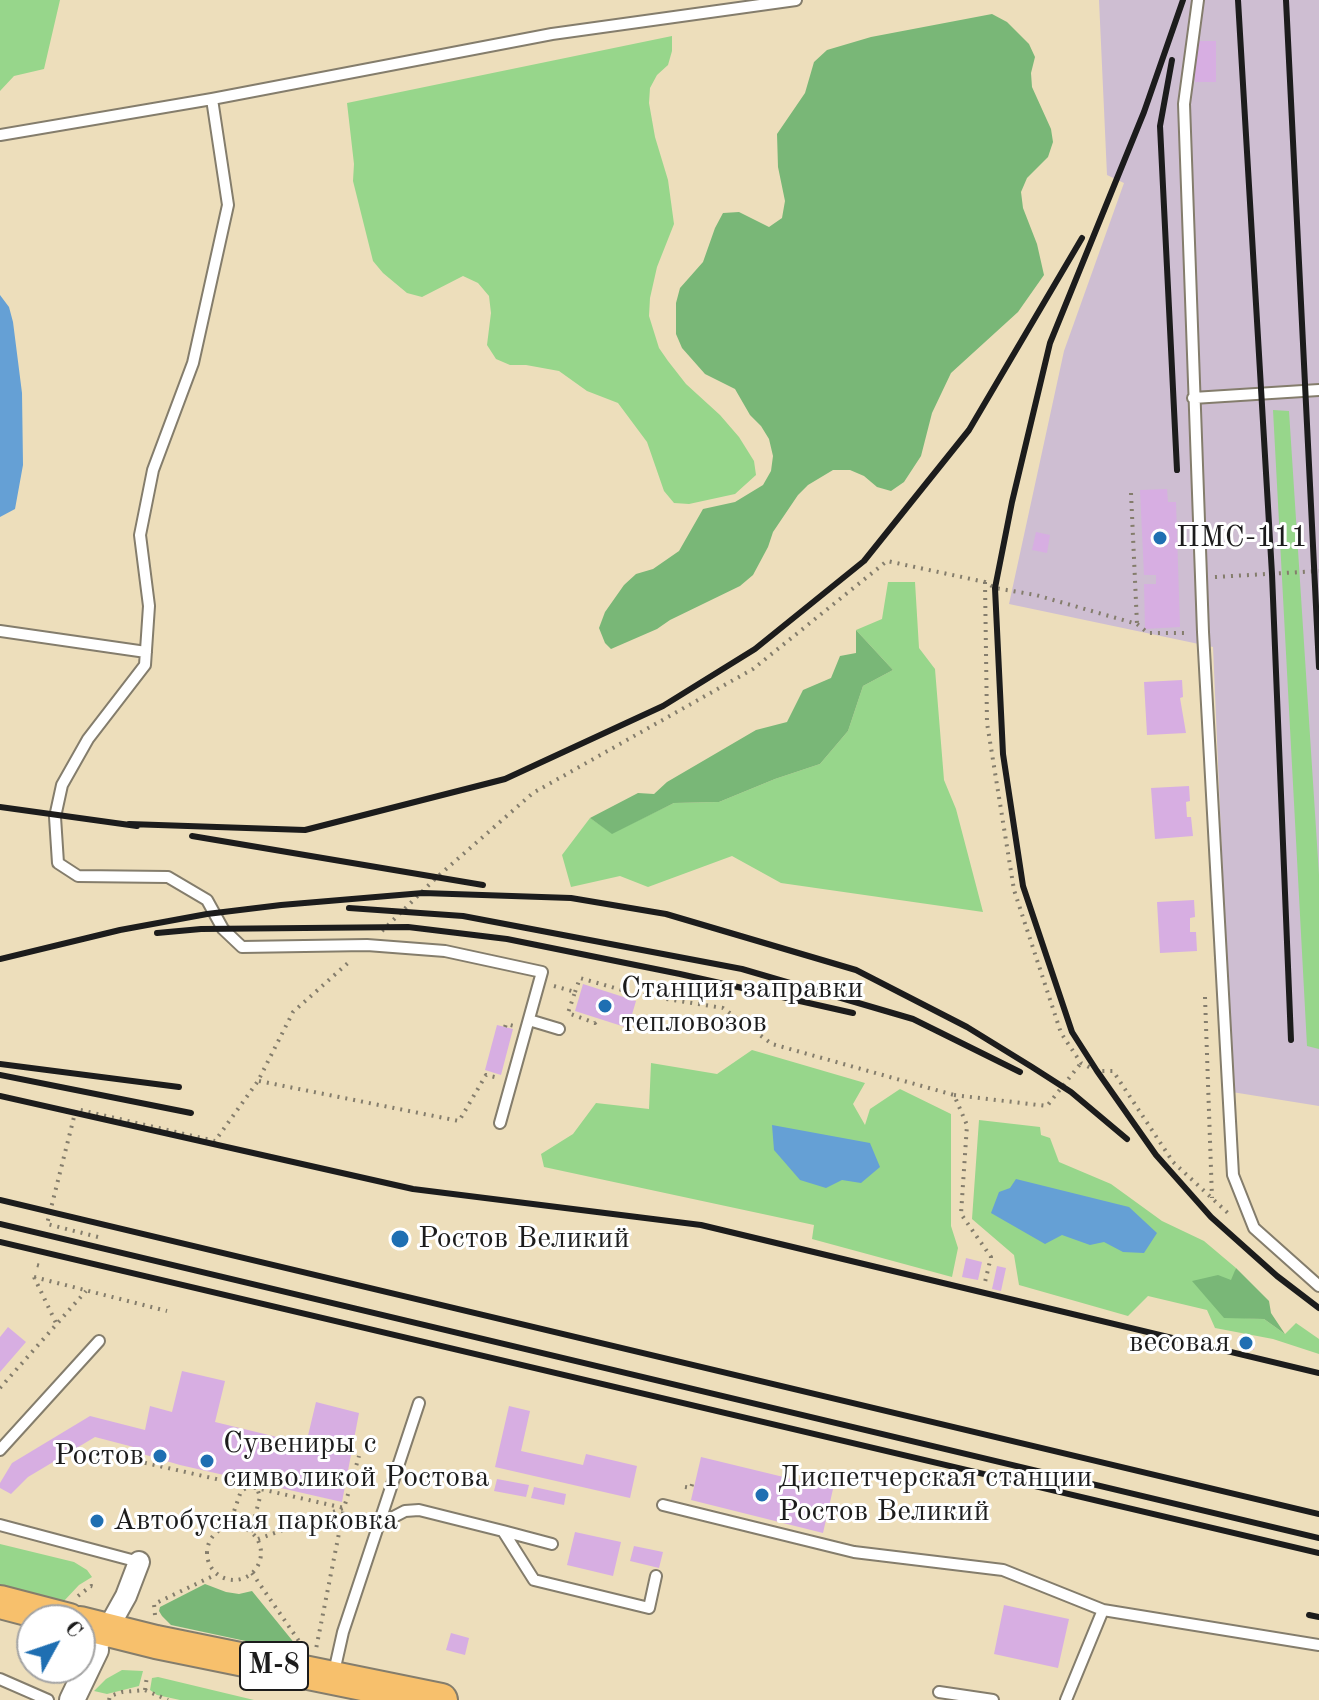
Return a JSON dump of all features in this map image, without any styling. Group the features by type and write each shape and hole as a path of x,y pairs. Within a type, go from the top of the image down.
{"highway":[{"name":"М-8","path":"96,1631 329,1672 441,1700"}],"street":[{"path":"96,1620 126,1596 139,1562"}],"lane":[{"path":"0,135 212,99 552,34 796,0"},
{"path":"1198,0 1184,104 1200,578 1233,1175 1254,1228 1319,1286"},
{"path":"212,99 228,205 193,363 153,470 140,535 149,606 145,665 88,739 62,785 55,817 58,863 78,876 168,877 207,900 223,929 242,947 367,945 445,951 542,972 500,1123"},
{"path":"1193,398 1319,390"},
{"path":"0,631 146,652"},
{"path":"529,1020 559,1029"},
{"path":"0,1450 99,1341"},
{"path":"329,1672 419,1403"},
{"path":"663,1505 854,1552 1003,1570 1103,1610 1319,1645"},
{"path":"380,1524 405,1511 419,1510 552,1544"},
{"path":"0,1525 139,1562"},
{"path":"503,1531 534,1580 649,1608 656,1576"},
{"path":"1066,1700 1103,1610"},
{"path":"0,1679 48,1700"},
{"path":"939,1692 993,1700"}],"path":[{"path":"1131,493 1137,624"},
{"path":"98,1237 47,1224 76,1109 215,1141 217,1134 258,1081 293,1012 436,878 533,793 753,669 887,561 1036,595 1137,624 1148,633 1175,633"},
{"path":"1200,578 1319,571"},
{"path":"985,582 987,723 1014,890 1061,1033 1081,1063 1097,1071 1113,1071 1173,1162 1232,1216"},
{"path":"575,992 580,978 636,994 723,1008 772,1044 954,1095 1047,1106 1081,1063"},
{"path":"258,1081 459,1121 486,1075"},
{"path":"954,1095 967,1125 961,1214 991,1257 985,1282"},
{"path":"37,1265 44,1267"},
{"path":"57,1325 34,1277 167,1311"},
{"path":"0,1388 86,1291"},
{"path":"329,1672 344,1508 359,1456"},
{"path":"137,1461 248,1487"},
{"path":"248,1487 249,1480"},
{"path":"685,1487 691,1488 695,1482"},
{"path":"229,1526 241,1491 257,1485 344,1508"},
{"path":"251,1532 260,1497 257,1485"},
{"path":"258,1539 344,1508"},
{"path":"229,1526 240,1527 258,1539 260,1560 252,1573 245,1577 221,1578 208,1560 209,1545 223,1527 229,1526"},
{"path":"252,1573 302,1646 329,1672"},
{"path":"157,1620 154,1604 216,1574"},
{"path":"76,1604 74,1598 91,1586 98,1588"},
{"path":"145,1690 147,1676"},
{"path":"109,1700 110,1696 122,1692 145,1690 168,1700"}],"shaded area":[{"path":"1099,0 1319,0 1319,1106 1232,1092 1213,647 1009,604 1064,351 1124,183 1107,175"}],"green space":[{"path":"0,0 60,0 44,69 14,76 0,91"},
{"path":"992,14 1007,22 1029,44 1035,57 1032,87 1051,129 1053,142 1048,157 1027,178 1021,192 1044,275 1018,312 951,373 932,413 921,456 904,482 891,491 877,487 850,470 833,470 798,495 773,532 753,575 740,586 611,649 599,628 605,612 624,585 636,574 653,569 679,551 703,509 735,502 763,485 771,471 773,456 769,439 761,426 750,415 735,389 705,374 682,348 676,334 676,303 680,288 703,262 723,213 739,212 769,227 782,218 785,201 778,167 777,134 805,93 814,62 827,50 871,37"},
{"path":"672,36 668,65 657,75 650,88 649,103 655,137 668,180 674,224 657,267 649,316 659,348 686,384 739,437 754,461 756,475 735,494 689,504 674,503 664,491 647,442 618,403 587,391 559,371 510,365 496,359 487,345 491,313 489,296 478,283 463,276 422,297 407,293 383,273 373,261 353,181 347,103"},
{"path":"1273,410 1289,411 1319,875 1319,1049 1307,1046"},
{"path":"888,582 915,582 919,648 935,669 944,780 956,809 983,912 781,883 732,856 648,887 620,876 571,887 562,855 590,818 612,833 674,803 719,802 820,764 848,731 863,686 893,670 856,630 882,619"},
{"path":"856,630 893,670 863,686 848,731 820,764 719,802 674,803 612,834 590,818 638,793 654,794 667,782 756,730 787,722 803,690 831,678 840,656 856,653"},
{"path":"752,1050 865,1083 853,1104 865,1125 870,1109 900,1089 951,1114 951,1226 958,1248 952,1277 812,1239 814,1225 544,1167 541,1154 573,1134 596,1103 649,1109 651,1063 717,1074"},
{"path":"979,1120 1040,1127 1041,1135 1050,1138 1059,1162 1111,1184 1162,1221 1204,1241 1236,1268 1224,1317 1264,1319 1285,1334 1296,1323 1319,1339 1319,1354 1273,1339 1215,1328 1207,1310 1148,1296 1128,1316 1019,1285 1014,1255 972,1219"},
{"path":"1236,1268 1269,1301 1271,1313 1285,1334 1264,1319 1224,1318 1192,1281 1218,1275 1231,1280"},
{"path":"0,1544 74,1562 92,1577 79,1585 63,1602 0,1585"},
{"path":"205,1584 239,1594 252,1591 300,1650 297,1652 171,1625 162,1616 160,1607"},
{"path":"122,1670 143,1671 139,1686 107,1694 94,1691 106,1679"},
{"path":"152,1678 254,1700 180,1700 157,1695 150,1690"}],"water":[{"path":"0,295 9,307 13,322 22,393 23,465 15,509 0,517"},
{"path":"772,1125 870,1143 880,1167 861,1183 842,1180 826,1188 800,1180 774,1150"},
{"path":"1016,1179 1129,1207 1157,1233 1144,1253 1123,1252 1104,1242 1090,1245 1062,1235 1045,1244 991,1213 999,1192 1010,1188"}],"building":[{"path":"1195,41 1216,41 1216,82 1195,82"},
{"name":"ПМС-111","path":"1167,489 1168,502 1176,502 1180,627 1145,629 1144,584 1156,584 1156,575 1144,575 1140,490"},
{"path":"1036,532 1050,535 1047,553 1032,550"},
{"path":"1182,680 1183,697 1180,698 1186,733 1147,735 1144,682"},
{"path":"1189,786 1187,817 1191,817 1193,836 1155,839 1151,788"},
{"path":"1194,900 1195,917 1190,918 1190,932 1196,932 1197,951 1160,953 1157,902"},
{"name":"Станция заправки тепловозов","path":"583,984 636,1001 628,1028 575,1011"},
{"path":"497,1025 513,1029 501,1075 485,1070"},
{"path":"966,1258 982,1262 978,1280 962,1277"},
{"path":"997,1266 1006,1268 1001,1291 992,1289"},
{"path":"8,1327 26,1342 0,1372 0,1337"},
{"name":"весовая","path":"1238,1337 1255,1341 1254,1350 1237,1346"},
{"path":"182,1371 225,1381 215,1422 306,1444 316,1402 359,1413 342,1502 180,1465 139,1453 141,1449 95,1437 28,1477 11,1494 0,1488 12,1463 90,1416 145,1430 150,1406 172,1412"},
{"path":"509,1406 530,1411 521,1451 583,1465 586,1454 637,1466 630,1498 495,1467"},
{"name":"Диспетчерская станции Ростов Великий","path":"701,1457 833,1489 823,1533 691,1500"},
{"path":"497,1479 529,1485 526,1497 494,1491"},
{"path":"534,1487 566,1494 564,1505 531,1498"},
{"path":"575,1532 621,1542 613,1576 567,1565"},
{"path":"634,1546 663,1552 659,1568 630,1561"},
{"path":"1004,1605 1069,1619 1058,1668 994,1654"},
{"path":"451,1633 469,1638 465,1655 446,1650"}],"railway":[{"path":"1183,0 1144,112 1050,343 1012,502 995,588 1003,754 1023,886 1072,1032 1156,1155 1211,1217 1277,1276 1319,1308"},
{"path":"1238,0 1272,574 1291,1040"},
{"path":"1286,0 1319,667"},
{"path":"1172,60 1160,126 1177,470"},
{"path":"129,824 305,830 505,779 663,706 755,649 864,561 969,430 1082,238"},
{"path":"0,807 137,826"},
{"path":"192,836 483,885"},
{"path":"0,959 120,930 207,914 281,905 423,893 571,898 666,914 856,970 967,1027 1032,1067 1071,1092 1127,1139"},
{"path":"349,908 463,916 742,969 913,1019 1020,1072"},
{"path":"157,933 201,929 408,927 507,939 853,1013"},
{"path":"0,1064 179,1087"},
{"path":"0,1075 191,1113"},
{"path":"0,1096 413,1189 701,1225 1319,1373"},
{"path":"0,1200 1319,1514"},
{"path":"0,1224 1319,1538"},
{"path":"0,1242 1319,1553"},
{"path":"1309,1615 1319,1617"}],"place":[{"name":"ПМС-111","path":"1160,538"},
{"name":"Станция заправки тепловозов","path":"605,1006"},
{"name":"Ростов Великий","path":"400,1239"},
{"name":"весовая","path":"1246,1343"},
{"name":"Ростов","path":"160,1456"},
{"name":"Сувениры с символикой Ростова","path":"207,1461"},
{"name":"Диспетчерская станции Ростов Великий","path":"762,1495"},
{"name":"Автобусная парковка","path":"97,1521"}]}
